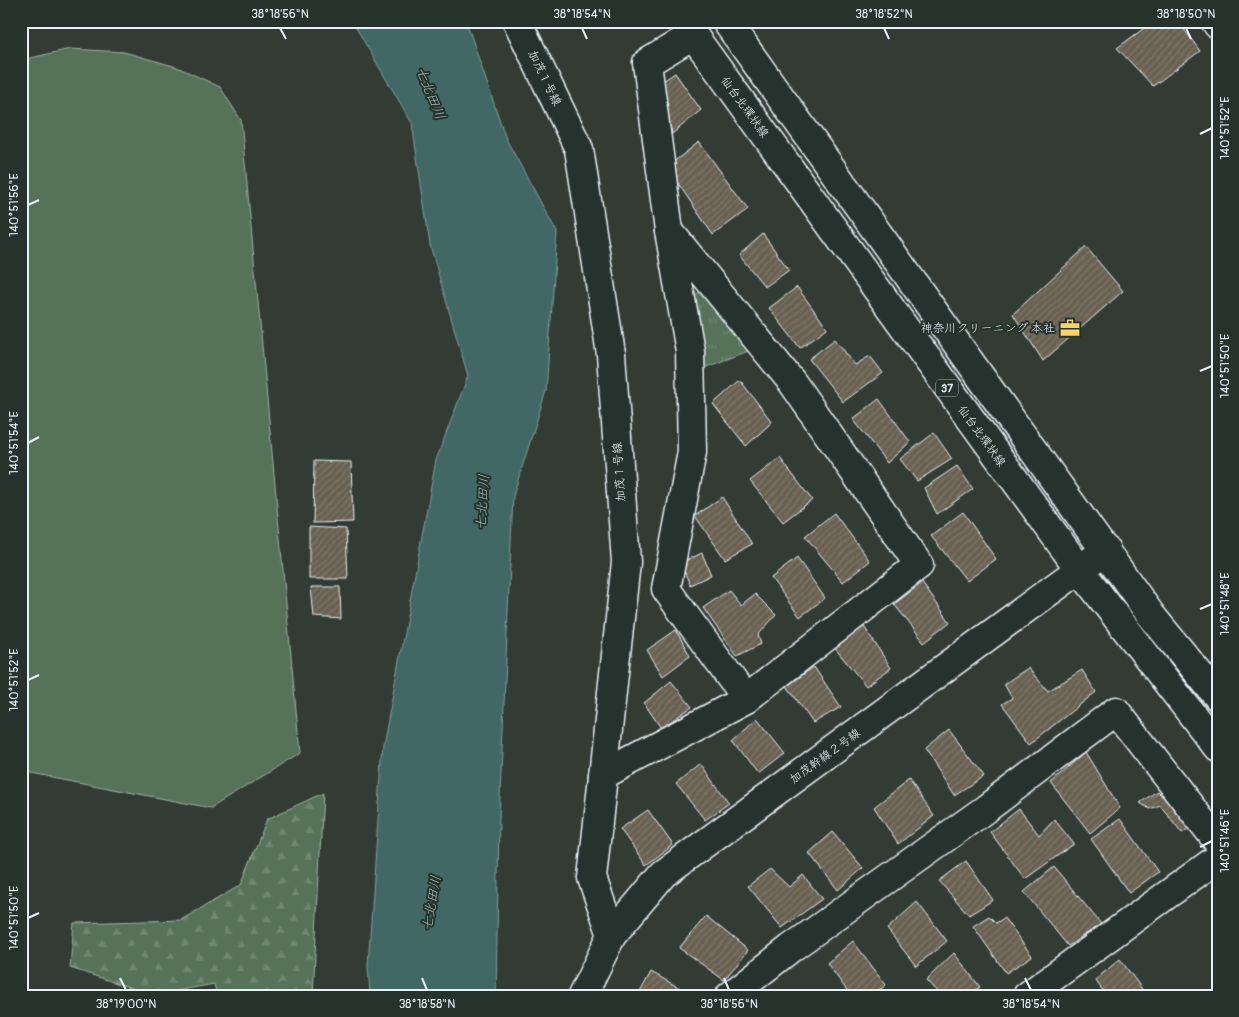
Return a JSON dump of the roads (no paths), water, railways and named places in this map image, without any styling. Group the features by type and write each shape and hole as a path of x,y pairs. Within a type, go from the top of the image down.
{"street":[{"name":"加茂１号線","path":"517,21 579,149 611,354 626,562 592,878 612,935"},
{"path":"726,21 1154,619 1218,697"},
{"path":"1215,21 1218,25"},
{"path":"688,28 647,63 670,231 690,351 692,452 666,589 746,699"},
{"name":"仙台北環状線","path":"688,28 1080,570 1218,748"},
{"path":"603,775 746,699 919,565 792,382 670,231"},
{"name":"加茂幹線２号線","path":"582,996 612,935 663,874 1106,550"},
{"path":"730,996 791,948 987,808 1116,711 1218,842"},
{"path":"1027,996 1218,858"}],"water":[{"name":"七北田川","path":"352,21 466,21 506,139 557,232 546,391 513,496 499,819 496,996 370,996 368,965 383,747 436,460 468,376 430,245 412,123"}],"place":[{"name":"神奈川クリーニング 本社","path":"1070,328"}]}
